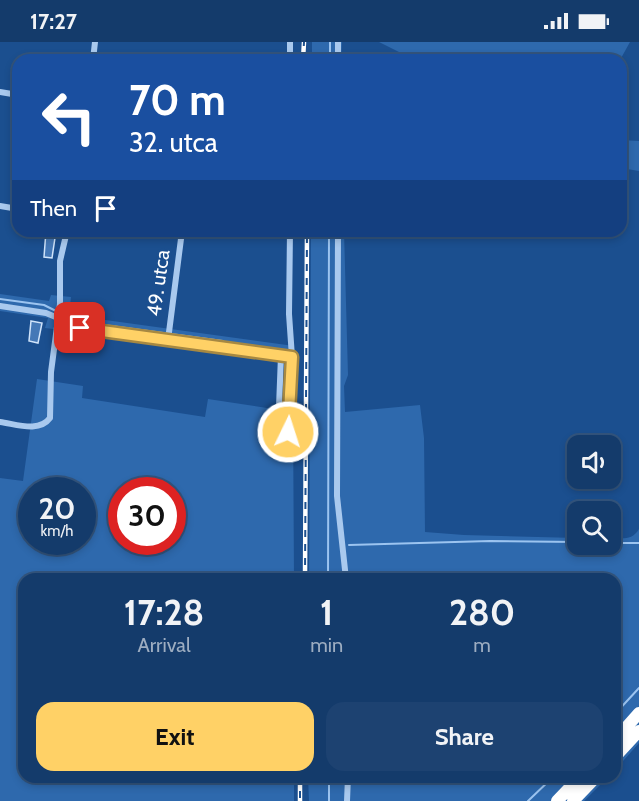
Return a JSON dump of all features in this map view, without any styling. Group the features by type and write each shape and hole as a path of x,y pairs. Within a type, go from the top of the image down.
{"highway":[{"path":"621,733 639,713"},
{"path":"621,750 639,731"},
{"path":"557,801 574,783"},
{"path":"573,801 590,783"}],"street":[{"path":"0,422 35,427 50,418 51,372 58,318 60,261 66,237"},
{"name":"49. utca","path":"168,340 181,237"},
{"path":"281,355 279,407 270,422 273,430 282,434 288,432 292,357 289,314 290,237"},
{"path":"338,237 337,496 345,573"},
{"path":"0,306 46,313 58,318"},
{"path":"57,325 292,357"},
{"path":"347,801 348,783"}],"shaded area":[{"path":"312,42 342,42 341,54 312,54"},
{"path":"379,42 630,42 623,54 403,54"},
{"path":"627,140 639,141 639,171 627,169"},
{"path":"311,237 344,237 348,375 344,386 345,412 420,405 424,438 425,532 567,538 567,555 621,555 621,538 630,537 639,529 639,743 621,763 621,573 309,573"},
{"path":"0,294 49,301 51,295 71,297 69,315 294,346 294,359 45,328 48,318 0,311"},
{"path":"37,379 83,386 82,398 205,417 208,399 293,412 294,573 18,573 18,783 294,783 294,801 0,801 0,478 18,480 18,555 96,555 96,477 24,477"},
{"path":"308,783 602,783 584,801 309,801"}],"building":[{"path":"46,237 55,237 52,258 44,257"},
{"path":"31,321 42,323 38,343 29,341"}],"waterway":[{"path":"330,42 330,54"},
{"path":"328,573 329,237"},
{"path":"0,299 44,305 56,311"},
{"path":"63,316 74,321 223,341"},
{"path":"349,545 490,541 567,542"},
{"path":"621,543 639,543"},
{"path":"621,708 639,688"},
{"path":"329,783 329,801"},
{"path":"528,801 547,783"}],"railway":[{"path":"303,54 304,42"},
{"path":"305,573 307,237"},
{"path":"300,783 300,801"}],"route":[{"path":"80,328 292,357 288,432"}]}
